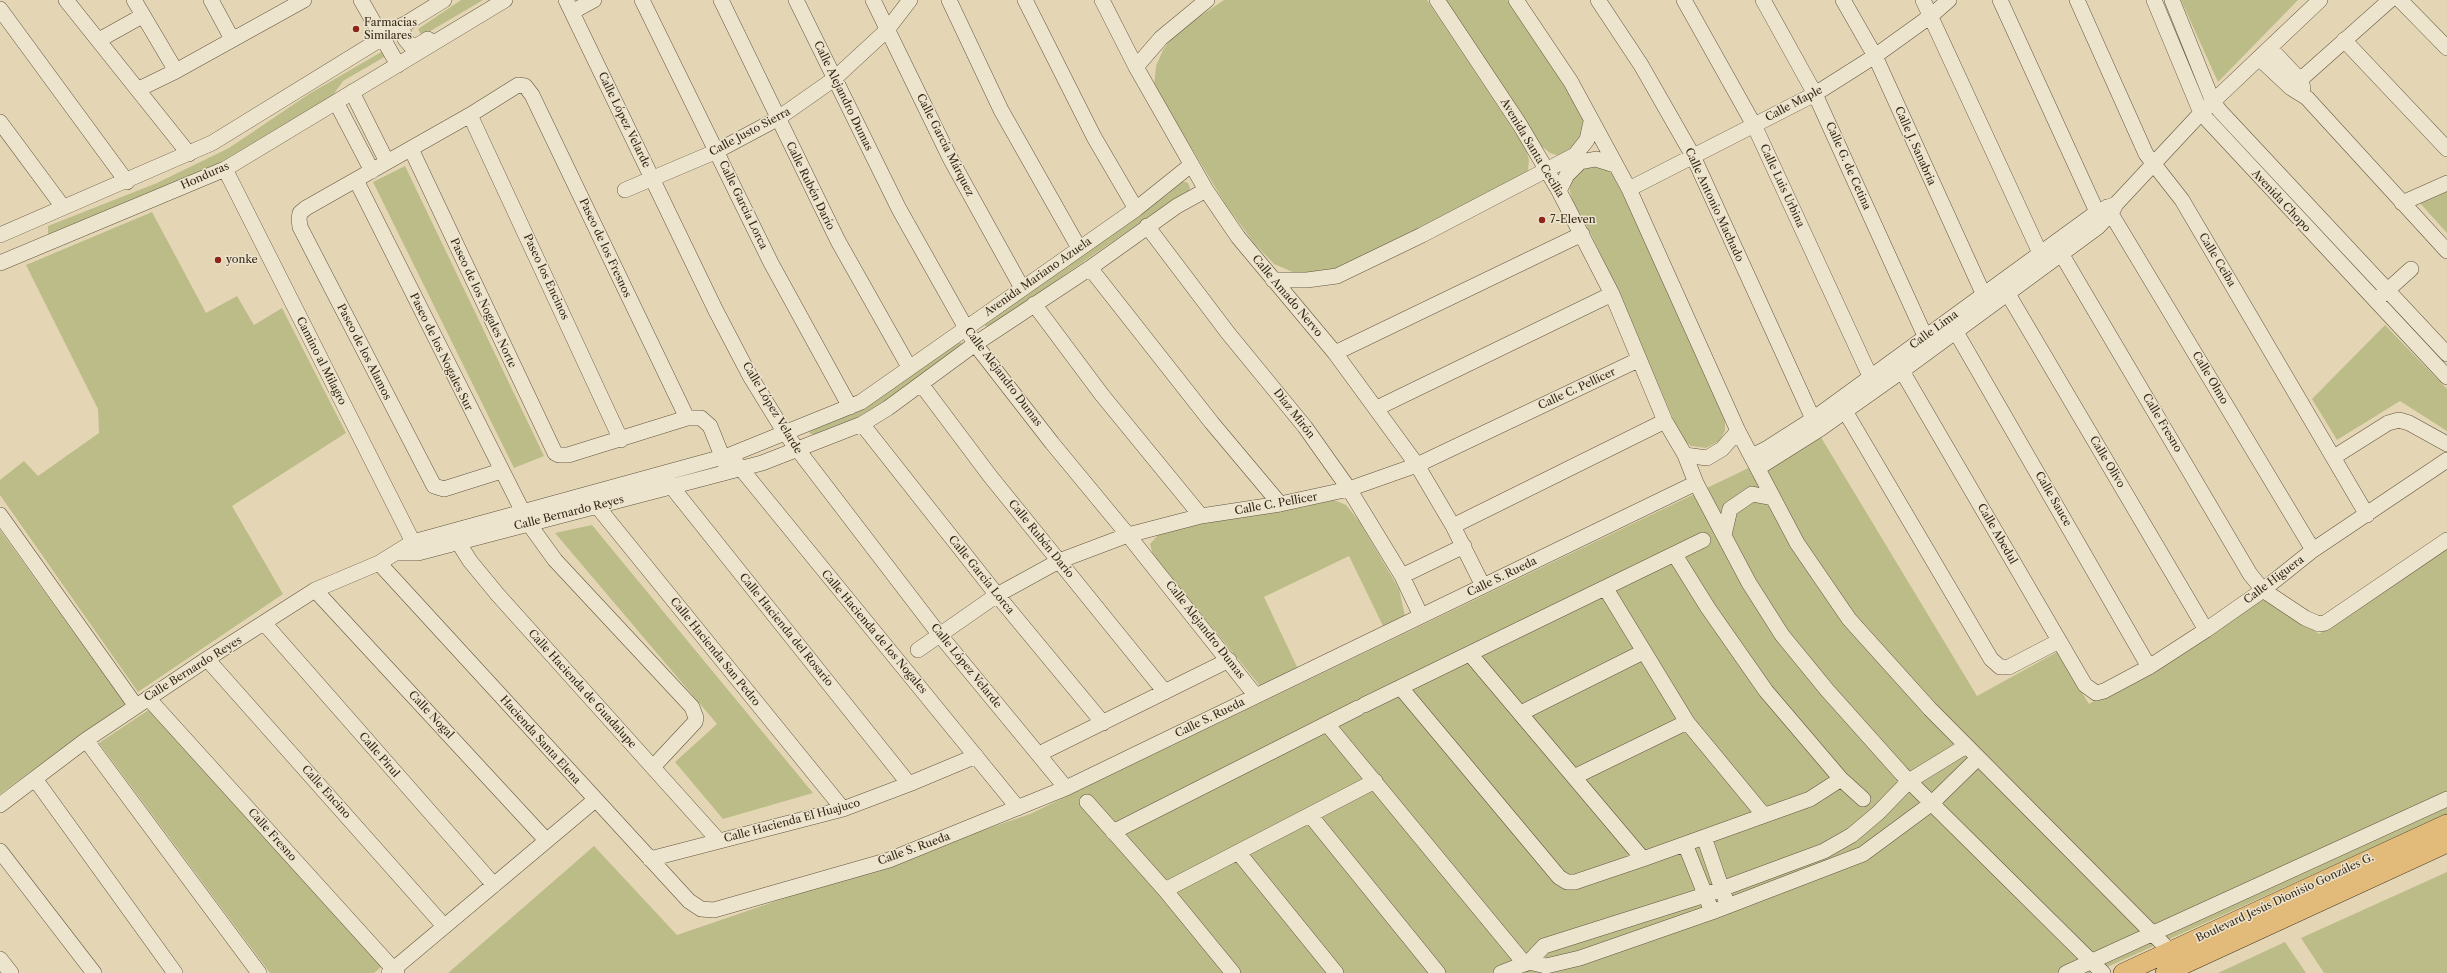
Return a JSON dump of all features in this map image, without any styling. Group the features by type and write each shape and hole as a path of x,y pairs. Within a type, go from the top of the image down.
{"main road":[{"name":"Boulevard Jesús Dionisio Gonzáles G.","path":"2122,973 2447,824"},
{"name":"Boulevard Jesús Dionisio Gonzáles G.","path":"2165,973 2447,842"}],"street":[{"path":"66,0 139,89 189,154"},
{"path":"134,0 176,72"},
{"path":"211,0 232,39"},
{"path":"139,89 176,72 232,39 285,4 304,0"},
{"path":"361,0 398,65"},
{"path":"0,235 35,221 63,207 127,182 212,143 444,0"},
{"path":"402,25 406,43 415,47 459,21 483,14 505,0"},
{"path":"569,6 594,0"},
{"name":"Calle García Lorca","path":"642,0 771,263 850,407"},
{"name":"Calle Rubén Darío","path":"721,0 777,119 838,242 909,367"},
{"name":"Calle Alejandro Dumas","path":"796,0 899,209 965,328 1052,443 1229,660 1256,696"},
{"name":"Calle García Márquez","path":"873,0 950,158 1022,288"},
{"name":"Calle Justo Sierra","path":"625,190 717,151 777,119 834,79 887,30 910,0"},
{"path":"949,0 1001,110 1079,248"},
{"path":"1025,0 1094,137 1136,209"},
{"name":"Calle Amado Nervo","path":"1102,0 1136,67 1206,190 1238,237 1335,353 1417,464 1464,546 1483,586"},
{"path":"1136,67 1161,38 1207,0"},
{"name":"Avenida Santa Cecilia","path":"1436,0 1520,125 1559,191 1612,294 1638,360 1665,421 1685,455 1696,483 1749,583 1782,635 1827,690 1909,781 2103,973"},
{"path":"1516,0 1570,82 1629,189 1738,431 1797,543 1849,619 1930,709 2170,951"},
{"name":"Calle Antonio Machado","path":"1598,0 1641,65 1693,156 1816,424"},
{"name":"Calle Luis Urbina","path":"1684,0 1754,125 1870,376"},
{"name":"Calle G. de Cetina","path":"1763,0 1815,94 1925,336"},
{"name":"Calle J. Sanabria","path":"1843,0 1875,56 1986,300"},
{"path":"1923,0 1932,15 2040,253"},
{"name":"Calle Maple","path":"1629,189 1815,94 1875,56 1932,15 1948,0"},
{"name":"Calle Olmo","path":"2000,0 2108,209 2313,550"},
{"name":"Calle Ceiba","path":"2077,0 2140,143 2153,164 2182,200 2367,515"},
{"name":"Avenida Chopo","path":"2154,0 2201,114 2447,377"},
{"name":"Avenida Chopo","path":"2172,0 2214,102 2220,111 2275,172 2447,354"},
{"name":"Calle Lima","path":"1755,462 1766,449 1845,411 1902,371 1956,332 1986,300 2040,253 2108,209 2201,114 2320,0"},
{"path":"2295,84 2390,0"},
{"path":"2400,0 2447,48"},
{"name":"Calle López Velarde","path":"569,6 716,310 750,376 785,433 939,634 1066,788"},
{"path":"0,9 127,182"},
{"name":"Honduras","path":"0,263 225,169 483,14"},
{"path":"99,40 142,16"},
{"path":"2344,40 2447,149"},
{"path":"2265,54 2295,84 2447,251"},
{"name":"Paseo de los Fresnos","path":"470,115 518,86 525,86 532,95 687,418"},
{"path":"352,92 387,162"},
{"path":"336,102 372,171"},
{"path":"356,180 470,115"},
{"name":"Paseo los Encinos","path":"470,115 622,440"},
{"path":"0,122 63,207"},
{"path":"1273,280 1307,280 1337,276 1422,235 1580,150 1587,140 1591,122"},
{"name":"Paseo de los Nogales Norte","path":"410,148 550,446 559,455 622,440"},
{"path":"1559,191 1567,175 1580,162 1596,159 1615,164"},
{"name":"Avenida Mariano Azuela","path":"730,462 785,433 850,407 871,395 1136,209 1191,165"},
{"name":"Camino al Milagro","path":"225,169 415,548"},
{"name":"Paseo de los Alamos","path":"356,180 306,208 300,213 300,227 434,486 444,489 501,471"},
{"name":"Paseo de los Nogales Sur","path":"356,180 525,518 555,560 692,708 696,718 694,722 653,767"},
{"path":"2402,203 2447,183"},
{"name":"Avenida Mariano Azuela","path":"730,462 762,463 862,424 1034,304 1090,268 1176,206 1206,190"},
{"name":"Calle Lima","path":"1816,424 1870,376 1925,336 1986,300 2008,294 2062,255 2098,227 2108,209"},
{"path":"35,221 42,245"},
{"name":"Diaz Mirón","path":"1147,226 1228,333 1305,427 1349,489 1402,576 1420,616"},
{"path":"1335,353 1582,234"},
{"name":"Calle Fresno","path":"2062,255 2250,574 2263,590 2305,618 2320,624 2325,623 2447,540"},
{"path":"1090,268 1212,423 1280,504"},
{"path":"2376,301 2411,269"},
{"path":"1377,408 1612,294"},
{"name":"Calle Olivo","path":"2008,294 2206,630"},
{"path":"1034,304 1102,395 1201,516"},
{"name":"Calle Sauce","path":"1956,332 2149,667"},
{"name":"Calle C. Pellicer","path":"918,650 996,595 1059,561 1128,535 1201,516 1280,504 1349,489 1417,464 1638,360"},
{"name":"Calle Abedul","path":"1902,371 2085,685 2096,693"},
{"name":"Calle Rubén Darío","path":"921,384 990,476 1165,692"},
{"path":"1845,411 1987,652 2000,667 2016,664 2060,641"},
{"path":"622,440 687,418"},
{"name":"Calle Hacienda de los Nogales","path":"687,418 701,418 706,421 730,462 1018,808"},
{"path":"2334,457 2388,423 2399,420 2409,423 2447,444"},
{"path":"1453,526 1665,421"},
{"name":"Calle García Lorca","path":"862,424 996,595 1103,723"},
{"path":"1685,455 1707,458 1722,449 1738,431"},
{"name":"Calle Higuera","path":"2096,693 2104,691 2149,667 2206,630 2263,590 2313,550 2447,460"},
{"name":"Calle Bernardo Reyes","path":"525,518 597,507 669,480 730,462"},
{"name":"Calle Bernardo Reyes","path":"0,804 86,740 136,706 316,590 379,563 398,553 525,518 588,494 669,480"},
{"name":"Calle Hacienda del Rosario","path":"669,480 909,784"},
{"name":"Calle S. Rueda","path":"707,910 718,910 889,860 1066,788 1696,483"},
{"name":"Calle Hacienda San Pedro","path":"588,494 843,809"},
{"path":"1724,535 1730,509 1752,494 1773,498"},
{"path":"0,515 136,706"},
{"name":"Calle Hacienda de Guadalupe","path":"455,537 498,595 719,841"},
{"path":"1112,832 1361,706 1606,589 1703,540"},
{"path":"1402,576 1464,546"},
{"path":"1675,555 1708,608 1766,691 1841,779 1863,800"},
{"name":"Hacienda Santa Elena","path":"379,563 689,901 707,910"},
{"path":"1606,589 1687,722 1763,814"},
{"name":"Calle Nogal","path":"316,590 546,840"},
{"name":"Calle Pirul","path":"264,624 494,885"},
{"path":"1521,713 1643,652"},
{"path":"1470,654 1643,859"},
{"name":"Calle Encino","path":"207,659 444,926"},
{"path":"1039,754 1229,660"},
{"path":"1401,688 1559,877 1567,882 1575,882 1643,859 1763,814 1810,799 1841,779"},
{"name":"Calle Fresno","path":"148,698 393,972"},
{"path":"1574,777 1687,722"},
{"path":"1327,724 1527,963 1546,966 1580,958 1728,907 1863,854 1932,804 1978,758"},
{"path":"86,740 259,973"},
{"path":"1501,973 1527,963 1544,946 1705,895 1824,851 1852,835 1878,813 1909,781 1966,746"},
{"name":"Calle Hacienda El Huajuco","path":"650,859 843,809 909,784 976,756"},
{"path":"35,779 175,973"},
{"path":"1165,890 1375,781"},
{"path":"2066,973 2447,799"},
{"path":"393,972 444,926 595,800"},
{"path":"1087,802 1165,890 1233,973"},
{"path":"1310,815 1438,973"},
{"path":"1704,836 1728,907"},
{"path":"1685,844 1712,912"},
{"path":"0,851 94,973"},
{"path":"1238,852 1336,973"},
{"path":"0,959 10,973"}],"green space":[{"path":"461,0 483,0 422,36 418,29"},
{"path":"1224,0 1427,0 1526,149 1529,160 1528,171 1522,180 1333,270 1317,274 1295,273 1274,264 1254,243 1226,205 1154,86 1156,66 1163,50 1175,33"},
{"path":"1445,0 1507,0 1539,45 1582,115 1586,127 1580,147 1560,156 1550,153 1540,145"},
{"path":"2181,0 2298,0 2218,82"},
{"path":"383,51 386,56 343,81 333,95 224,160 173,186 48,236 48,226 157,183 229,148 309,94"},
{"path":"1588,164 1602,166 1612,174 1647,241 1725,421 1725,431 1719,441 1706,448 1691,446 1682,439 1619,294 1591,234 1572,200 1569,186 1577,173"},
{"path":"405,166 544,456 514,468 373,182"},
{"path":"1182,181 1188,183 1190,188 1189,192 1174,199 989,327 985,326 985,323 1168,194"},
{"path":"2447,187 2447,233 2419,202"},
{"path":"152,212 206,313 237,296 254,325 282,308 346,433 232,506 283,594 138,692 0,495 0,480 24,461 38,476 99,433 98,409 26,265"},
{"path":"2385,325 2447,389 2447,431 2400,401 2337,440 2312,399"},
{"path":"957,342 962,343 962,346 877,407 848,422 814,435 809,433 812,430 846,416 872,401"},
{"path":"1819,434 1977,696 2057,652 2089,704 2266,594 2319,634 2447,547 2447,814 2094,973 448,973 594,846 677,935 1030,814"},
{"path":"1334,500 1346,505 1359,521 1399,589 1405,616 1384,628 1349,556 1264,597 1298,669 1261,687 1153,555 1150,544 1159,534 1210,521 1295,509"},
{"path":"592,525 813,793 723,819 675,762 717,724 555,533"},
{"path":"0,530 125,704 0,794"},
{"path":"153,707 386,963 374,973 270,973 99,743"},
{"path":"2447,872 2447,973 2324,973 2301,938"},
{"path":"2285,942 2306,973 2218,973"}],"place":[{"name":"Farmacias Similares","path":"356,29"},
{"name":"7-Eleven","path":"1542,220"},
{"name":"yonke","path":"218,260"}]}
